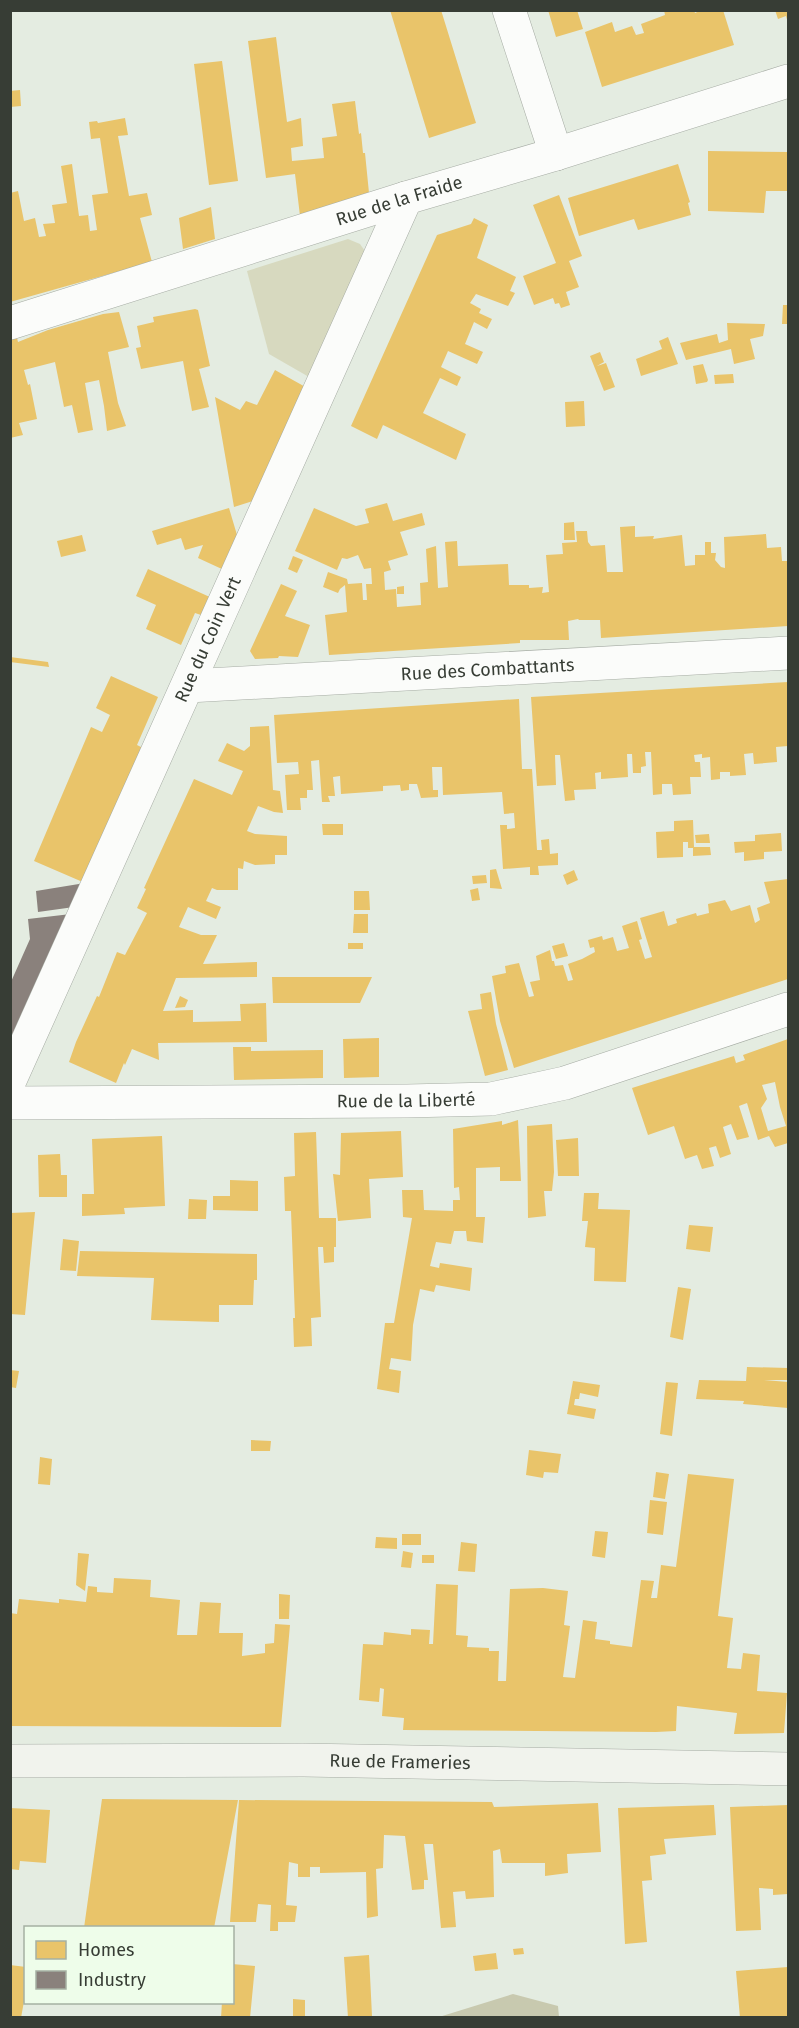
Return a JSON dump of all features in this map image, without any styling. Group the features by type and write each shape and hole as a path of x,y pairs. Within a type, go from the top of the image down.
{"main road":[{"name":"Rue de Frameries","path":"10,1761 292,1760 789,1769"}],"street":[{"path":"508,10 556,154"},
{"name":"Rue de la Fraide","path":"10,323 406,198 789,81"},
{"name":"Rue du Coin Vert","path":"10,1080 406,198"},
{"name":"Rue des Combattants","path":"188,686 789,653"},
{"name":"Rue de la Liberté","path":"10,1103 491,1099 565,1083 789,1009"}],"green space":[{"path":"348,239 360,244 367,254 309,377 269,354 247,271"},
{"path":"513,1994 558,2006 559,2017 439,2017"}],"building: Homes":[{"path":"390,10 441,10 476,123 429,138"},
{"path":"548,10 577,10 583,29 556,37"},
{"path":"664,10 694,10 695,13 702,10 723,10 734,45 602,87 585,32 612,22 615,32 632,26 636,35 644,33 641,24 665,15"},
{"path":"775,10 788,10 788,23 786,16 778,19"},
{"path":"276,37 287,122 301,118 303,146 291,148 292,161 324,158 322,138 337,136 332,104 355,101 359,134 361,133 363,153 365,153 369,193 300,216 295,174 266,178 248,41"},
{"path":"222,61 238,181 209,185 194,64"},
{"path":"20,90 21,106 10,107 10,91"},
{"path":"125,118 128,135 118,136 129,196 147,193 152,215 140,218 152,262 10,302 10,193 18,191 24,221 35,218 39,237 46,236 43,224 55,223 52,205 67,203 61,166 72,164 79,216 88,215 90,231 97,230 92,195 108,193 100,138 91,139 89,122 97,121 98,123"},
{"path":"708,151 788,152 788,191 766,191 764,213 708,211"},
{"path":"678,164 690,202 688,203 691,215 638,230 634,219 579,236 568,198"},
{"path":"559,195 582,256 569,261 579,287 566,292 570,305 561,308 559,303 555,304 553,298 534,305 523,276 556,263 533,205"},
{"path":"211,207 215,239 183,249 179,218"},
{"path":"474,218 488,225 477,258 516,277 510,291 515,293 508,306 476,294 470,303 481,309 479,313 492,319 487,329 474,322 465,344 483,352 477,364 448,351 441,367 461,377 457,386 440,378 423,413 466,434 456,460 383,425 377,439 351,426 437,235 471,224"},
{"path":"783,305 788,305 788,324 782,324"},
{"path":"198,310 210,366 199,369 209,407 192,411 183,361 141,369 136,348 141,347 137,326 154,322 153,317"},
{"path":"119,312 129,347 108,352 118,403 126,426 107,431 99,380 85,383 93,430 78,433 72,405 64,407 55,362 24,370 28,385 30,384 37,419 19,423 23,435 10,438 10,340 17,338 18,342 48,330 103,314"},
{"path":"727,323 765,324 763,336 750,339 755,359 734,364 731,349 686,360 680,343 717,334 719,343 728,340"},
{"path":"668,337 678,364 641,376 636,359 662,349 659,341"},
{"path":"600,352 604,362 597,366 606,363 615,387 604,391 590,356"},
{"path":"703,364 708,380 696,384 693,366"},
{"path":"275,370 309,389 256,500 234,507 215,397 240,410 246,401 257,405"},
{"path":"733,374 734,383 715,384 714,375"},
{"path":"584,401 585,426 566,427 565,402"},
{"path":"387,503 393,521 422,513 425,525 400,532 408,555 388,561 391,570 384,572 385,590 396,589 397,607 421,605 420,583 428,582 426,549 436,546 438,588 448,587 445,542 457,541 458,566 508,564 509,585 529,585 529,588 543,587 542,593 549,592 546,555 563,554 562,543 577,542 576,531 587,531 588,542 591,546 605,545 607,572 623,572 620,527 635,526 635,537 654,536 653,539 682,535 685,566 695,565 695,555 705,555 705,542 711,542 711,553 716,553 715,560 725,568 724,537 766,534 767,548 781,547 782,561 788,561 788,626 601,638 600,620 578,619 568,621 569,640 520,640 520,643 329,655 325,615 347,612 345,585 338,593 323,587 328,572 347,579 348,584 362,583 363,600 367,600 366,584 372,584 371,568 364,569 358,555 347,559 342,558 337,570 295,551 314,508 356,526 369,523 365,509"},
{"path":"229,508 237,535 224,570 198,558 203,545 185,550 181,538 157,545 152,531"},
{"path":"574,522 575,540 564,540 564,523"},
{"path":"82,535 86,551 61,557 57,541"},
{"path":"293,556 303,560 297,573 288,569"},
{"path":"148,569 212,598 204,616 195,613 181,645 146,629 156,605 136,596"},
{"path":"281,584 297,591 285,616 310,625 298,657 279,656 278,658 255,659 250,651"},
{"path":"404,586 404,594 397,594 397,587"},
{"path":"10,657 48,662 49,667 10,662"},
{"path":"111,676 158,697 137,745 145,749 85,883 34,861 91,727 102,732 110,715 96,708"},
{"path":"788,682 788,746 776,747 777,762 754,764 753,753 744,754 746,775 730,776 730,772 720,772 720,779 711,780 710,757 702,758 702,754 694,755 695,762 700,762 701,777 690,777 691,794 673,795 672,784 662,784 662,794 653,795 651,752 645,752 646,766 641,767 641,773 633,773 632,754 627,754 628,777 601,779 601,772 595,773 596,789 574,790 575,800 565,801 560,755 555,755 556,785 537,786 531,697"},
{"path":"519,699 522,769 532,769 537,850 542,850 541,840 549,839 550,854 558,853 558,865 538,866 539,875 530,875 530,867 503,869 500,825 507,825 507,829 515,828 514,813 504,814 502,792 443,795 442,767 432,767 433,790 438,790 438,797 421,798 417,784 409,784 409,790 401,791 400,785 383,786 383,791 341,794 340,776 333,777 335,796 328,796 330,802 322,802 319,760 311,761 313,790 307,790 307,798 300,798 301,810 287,810 285,775 299,774 298,762 277,763 274,715"},
{"path":"269,726 273,790 280,791 283,813 258,806 247,831 255,834 287,836 287,855 275,855 275,864 255,865 244,861 243,869 238,868 238,890 212,888 206,901 221,907 216,919 188,907 179,927 201,935 217,935 203,964 257,962 257,977 176,978 163,1011 193,1010 193,1022 241,1021 240,1004 266,1003 267,1042 158,1043 159,1060 132,1049 116,1083 69,1062 117,952 125,955 147,913 137,908 146,889 144,888 194,779 232,795 243,771 218,761 227,743 244,751 250,746 250,727"},
{"path":"693,820 694,847 710,847 711,855 693,856 693,848 688,848 688,842 683,842 683,857 657,858 656,832 674,831 674,821"},
{"path":"322,824 343,824 343,835 323,835"},
{"path":"781,833 782,851 764,852 764,859 744,861 744,852 735,853 734,842 755,841 755,835"},
{"path":"709,834 710,843 696,843 695,835"},
{"path":"496,869 502,889 490,888 490,870"},
{"path":"574,870 578,880 567,885 563,875"},
{"path":"486,875 487,883 473,884 472,876"},
{"path":"788,879 788,979 514,1068 500,1021 492,976 506,973 505,966 519,963 529,997 534,996 530,982 540,980 536,956 550,950 555,966 563,965 568,981 573,980 568,964 595,952 594,947 590,948 588,940 602,936 603,940 613,937 617,951 629,948 622,926 637,921 642,939 639,940 645,959 652,957 640,918 664,911 668,926 677,923 676,919 696,913 697,916 709,913 708,904 725,900 731,911 750,905 755,923 760,920 757,908 770,903 764,882"},
{"path":"478,888 480,900 472,901 470,890"},
{"path":"354,891 369,891 370,910 354,910"},
{"path":"354,914 368,914 368,933 353,933"},
{"path":"348,943 363,943 363,949 348,949"},
{"path":"564,943 568,956 556,959 552,946"},
{"path":"272,977 372,977 360,1003 273,1003"},
{"path":"491,992 496,1024 508,1070 485,1076 468,1011 482,1009 480,994"},
{"path":"180,996 188,1000 185,1007 175,1008"},
{"path":"379,1038 379,1077 344,1078 343,1039"},
{"path":"788,1039 788,1143 775,1147 769,1136 758,1140 747,1103 739,1106 749,1137 737,1140 731,1124 723,1127 731,1154 720,1158 716,1146 709,1148 714,1166 702,1169 697,1155 685,1159 674,1126 648,1135 632,1088 734,1056 736,1063 745,1060 743,1055","holes":["775,1082 786,1126 768,1131 761,1108 767,1099 762,1085"]},
{"path":"233,1047 251,1047 251,1051 323,1050 323,1078 234,1080"},
{"path":"518,1120 521,1181 500,1181 500,1167 476,1168 476,1217 485,1217 483,1243 467,1241 466,1231 454,1231 451,1244 436,1242 430,1266 439,1268 440,1263 472,1268 470,1291 436,1285 434,1292 420,1289 413,1325 411,1361 391,1358 389,1369 401,1371 399,1393 377,1389 385,1323 394,1323 412,1218 403,1217 402,1190 423,1190 424,1210 453,1211 453,1200 460,1200 459,1187 454,1188 453,1129 502,1121 502,1125"},
{"path":"552,1124 554,1172 552,1191 544,1191 546,1216 528,1218 527,1126"},
{"path":"401,1131 403,1177 369,1179 371,1218 338,1221 333,1174 340,1175 341,1133"},
{"path":"316,1132 319,1218 336,1218 336,1247 334,1247 334,1262 324,1263 323,1247 318,1247 321,1317 311,1318 312,1346 294,1347 291,1211 285,1211 284,1177 295,1176 294,1133"},
{"path":"162,1136 165,1206 124,1208 125,1214 82,1216 82,1194 94,1194 92,1139"},
{"path":"578,1138 579,1176 558,1176 556,1140"},
{"path":"60,1154 61,1175 67,1175 67,1197 39,1197 38,1155"},
{"path":"230,1180 258,1181 258,1211 213,1210 213,1196 230,1196"},
{"path":"584,1193 599,1193 598,1209 630,1210 626,1282 594,1281 595,1248 585,1247 588,1221 582,1221"},
{"path":"189,1199 207,1200 206,1219 188,1219"},
{"path":"35,1212 25,1315 10,1314 10,1213"},
{"path":"689,1225 713,1227 710,1252 686,1249"},
{"path":"63,1239 79,1241 76,1271 60,1270"},
{"path":"80,1251 257,1254 257,1280 254,1280 253,1305 219,1305 219,1322 151,1320 154,1278 77,1276"},
{"path":"678,1287 691,1289 683,1340 670,1337"},
{"path":"747,1367 788,1368 788,1380 764,1380 788,1382 788,1408 743,1404 744,1401 696,1399 699,1380 746,1381"},
{"path":"10,1370 19,1371 16,1388 10,1387"},
{"path":"573,1381 600,1385 598,1397 580,1393 579,1399 575,1399 574,1405 596,1409 594,1419 567,1414"},
{"path":"666,1382 678,1383 672,1436 660,1434"},
{"path":"251,1440 271,1441 270,1451 251,1451"},
{"path":"529,1450 561,1454 558,1473 544,1472 543,1478 526,1475"},
{"path":"40,1457 52,1459 50,1485 38,1484"},
{"path":"656,1472 669,1474 665,1499 653,1497"},
{"path":"688,1474 734,1479 718,1616 733,1618 727,1668 741,1669 743,1653 760,1655 757,1691 787,1693 784,1733 734,1734 737,1713 677,1706 676,1731 403,1730 404,1718 382,1716 384,1689 380,1688 379,1702 359,1700 363,1644 383,1645 384,1632 411,1635 411,1629 430,1630 429,1644 433,1644 436,1584 458,1585 456,1635 468,1636 467,1647 499,1651 498,1681 506,1681 510,1589 543,1588 568,1591 564,1625 570,1626 563,1677 575,1678 583,1620 597,1622 595,1639 632,1647 641,1580 654,1581 651,1598 657,1598 661,1565 676,1567"},
{"path":"650,1500 667,1502 663,1535 647,1533"},
{"path":"595,1531 608,1532 605,1558 592,1556"},
{"path":"402,1534 421,1534 421,1545 402,1545"},
{"path":"376,1537 397,1538 397,1549 375,1548"},
{"path":"461,1542 477,1544 475,1572 458,1571"},
{"path":"403,1551 413,1553 411,1568 401,1567"},
{"path":"78,1553 89,1554 85,1591 76,1585"},
{"path":"422,1555 434,1555 434,1563 422,1563"},
{"path":"114,1578 151,1580 150,1597 180,1600 177,1635 197,1635 200,1602 221,1603 219,1633 243,1633 242,1656 265,1653 265,1644 274,1643 275,1624 290,1625 281,1727 10,1726 10,1613 17,1614 19,1599 59,1603 59,1599 86,1602 88,1586 97,1587 97,1592 113,1593"},
{"path":"279,1594 290,1595 289,1619 279,1619"},
{"path":"102,1799 238,1800 214,1926 84,1926"},
{"path":"239,1800 492,1802 494,1807 598,1803 601,1852 567,1854 568,1873 545,1876 545,1863 502,1863 500,1849 493,1851 494,1897 466,1899 465,1891 453,1892 456,1927 441,1928 433,1844 424,1844 428,1880 424,1880 424,1889 412,1890 405,1836 384,1835 383,1868 376,1869 378,1916 367,1918 366,1872 320,1873 320,1867 310,1867 310,1877 298,1877 298,1864 289,1862 286,1905 297,1906 295,1922 278,1922 278,1931 270,1931 271,1905 258,1904 256,1922 230,1922"},
{"path":"714,1805 716,1835 664,1839 666,1854 650,1856 652,1880 642,1881 647,1942 625,1944 618,1808"},
{"path":"788,1805 788,1894 773,1895 773,1889 759,1888 761,1930 736,1931 730,1807"},
{"path":"10,1808 50,1810 46,1863 20,1861 19,1870 10,1869"},
{"path":"523,1948 524,1954 514,1955 513,1949"},
{"path":"496,1953 498,1969 475,1971 473,1956"},
{"path":"369,1955 372,2016 348,2018 344,1957"},
{"path":"234,1964 255,1966 250,2018 221,2018 222,2004 234,2004"},
{"path":"10,1965 24,1967 24,2001 21,2018 10,2018"},
{"path":"788,1967 788,2018 740,2018 736,1971"},
{"path":"293,1999 305,2000 305,2018 293,2018"}],"building: Industry":[{"path":"85,883 74,907 38,912 36,891"},
{"path":"71,914 16,1037 10,1035 10,984 30,939 28,919"}]}
